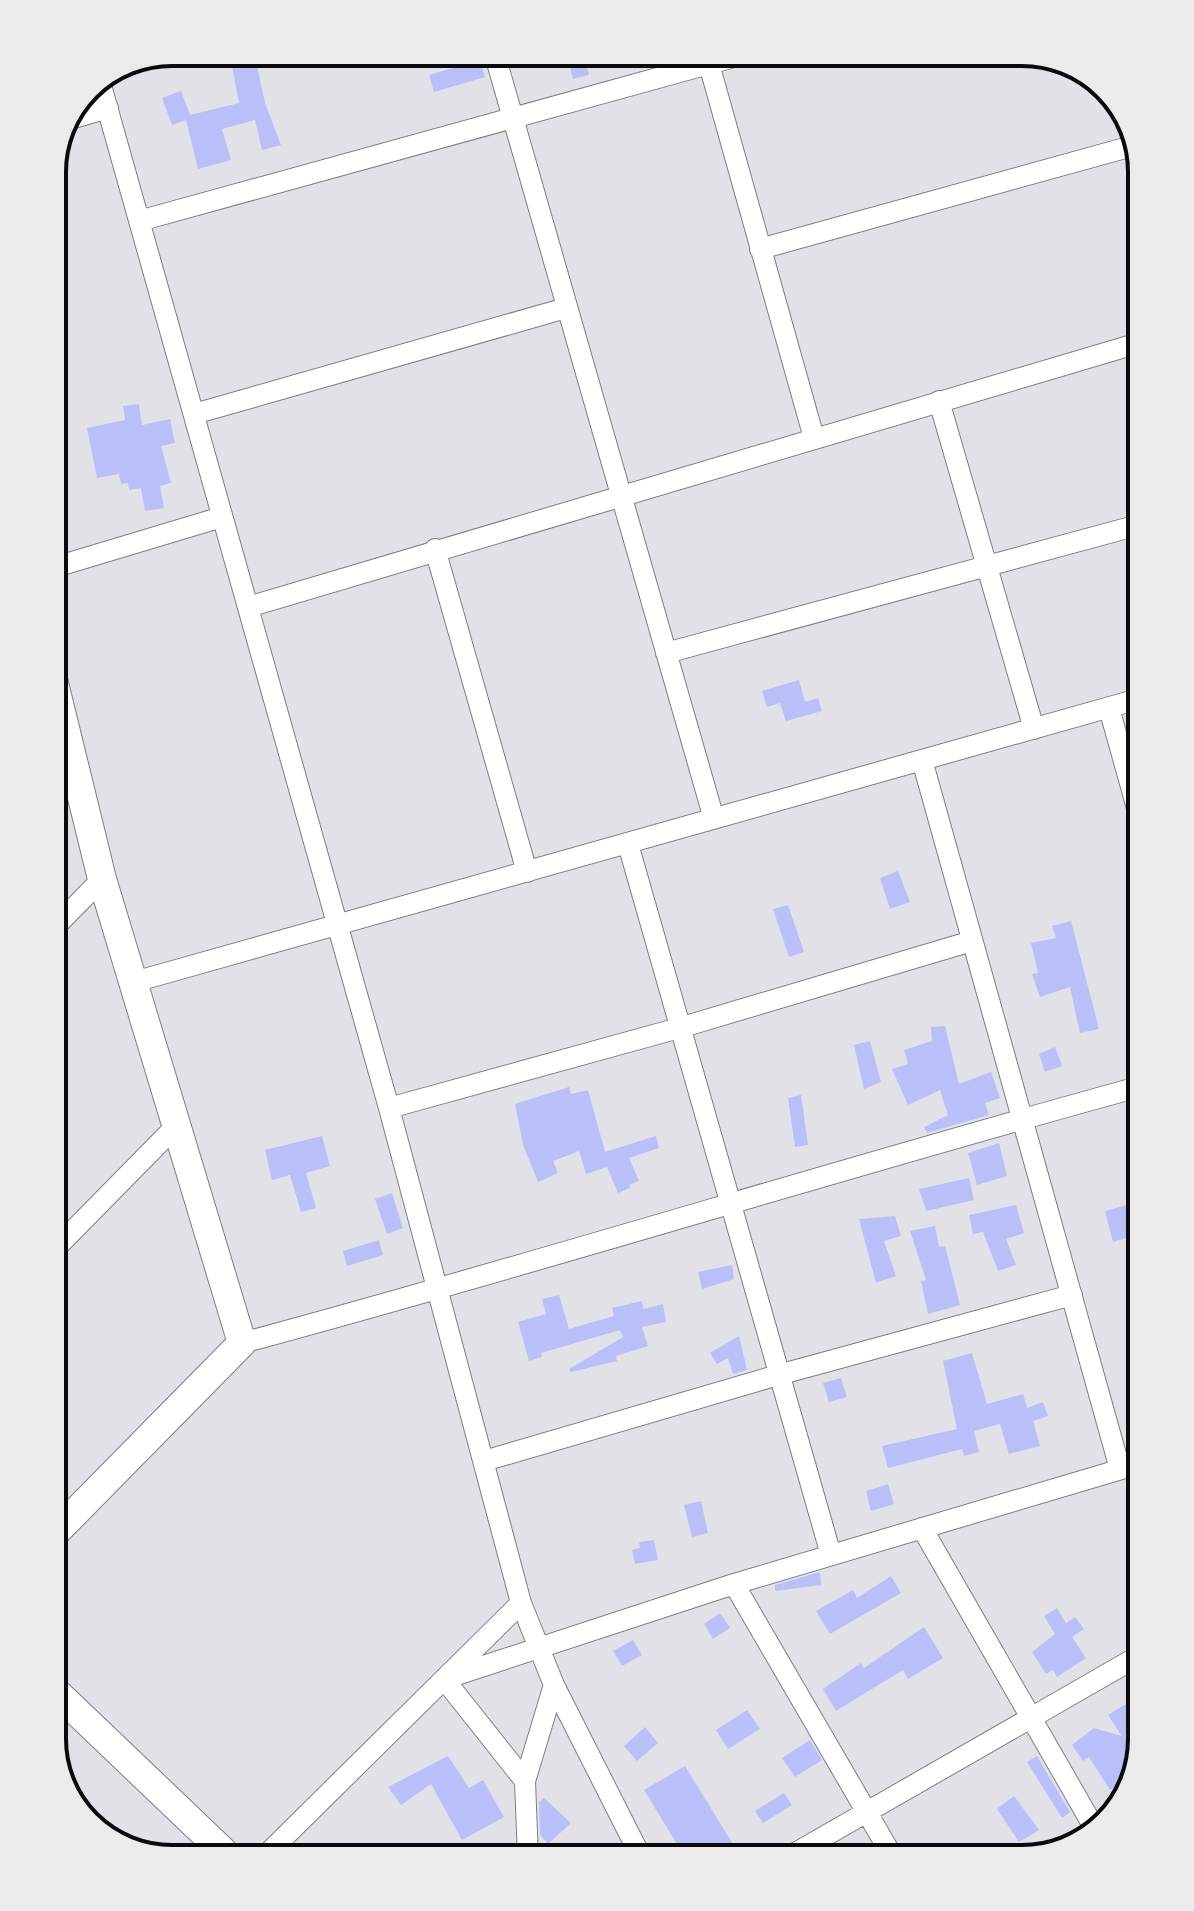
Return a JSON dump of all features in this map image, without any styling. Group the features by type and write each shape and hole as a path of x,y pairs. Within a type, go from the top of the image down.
{"street":[{"path":"498,66 714,819"},
{"path":"139,221 702,66"},
{"path":"710,66 814,438"},
{"path":"103,92 389,1108 521,1603 554,1685 635,1845"},
{"path":"83,115 108,108"},
{"path":"760,249 1125,148"},
{"path":"194,414 566,308"},
{"path":"248,607 620,494 1128,346"},
{"path":"939,401 1034,729"},
{"path":"66,564 222,517"},
{"path":"666,653 1128,528"},
{"path":"435,549 527,872"},
{"path":"134,982 1128,702"},
{"path":"1109,708 1128,776"},
{"path":"66,732 102,879 242,1343"},
{"path":"922,760 1120,1469"},
{"path":"628,844 728,1203 831,1555"},
{"path":"66,916 102,879"},
{"path":"389,1108 679,1028 972,941"},
{"path":"66,1522 242,1343 438,1290 728,1203 1128,1090"},
{"path":"66,1238 177,1125"},
{"path":"484,1461 778,1375 1072,1295"},
{"path":"444,1679 539,1645 734,1584 1128,1467"},
{"path":"922,1528 1090,1820"},
{"path":"734,1584 886,1845"},
{"path":"276,1845 521,1603"},
{"path":"809,1845 1128,1662"},
{"path":"444,1679 525,1781"},
{"path":"527,1845 525,1781 554,1685"},
{"path":"66,1701 216,1845"}],"building":[{"path":"232,66 257,66 265,103 281,145 262,150 255,120 222,129 231,160 198,169 186,120 172,125 162,98 181,91 190,115 239,103"},
{"path":"460,66 482,66 485,77 434,92 429,75"},
{"path":"570,66 587,66 589,75 573,79"},
{"path":"139,404 142,425 170,419 175,443 161,446 171,483 160,486 164,508 145,511 141,488 129,490 128,483 121,484 119,474 97,478 87,428 125,420 123,406"},
{"path":"799,680 805,702 818,698 822,711 786,721 780,703 767,707 762,691"},
{"path":"898,871 910,902 890,909 880,878"},
{"path":"788,905 804,952 789,957 773,909"},
{"path":"1071,921 1099,1029 1080,1033 1070,987 1040,997 1032,974 1038,973 1031,943 1056,938 1052,926"},
{"path":"945,1026 959,1084 991,1072 1000,1098 985,1103 989,1115 927,1133 924,1127 948,1115 940,1090 908,1105 892,1069 908,1064 904,1050 932,1041 931,1027"},
{"path":"870,1041 881,1082 864,1089 854,1045"},
{"path":"1055,1047 1062,1066 1045,1072 1039,1054"},
{"path":"569,1087 571,1094 588,1090 605,1152 656,1136 659,1148 629,1158 639,1181 629,1185 630,1188 618,1193 607,1167 586,1174 579,1151 553,1161 558,1173 538,1182 523,1145 515,1104"},
{"path":"801,1095 808,1145 795,1147 788,1098"},
{"path":"322,1136 330,1166 306,1173 316,1208 301,1212 290,1175 272,1180 265,1150"},
{"path":"999,1143 1007,1176 977,1185 968,1153"},
{"path":"969,1178 974,1200 926,1211 919,1189"},
{"path":"392,1193 403,1228 387,1234 375,1199"},
{"path":"1016,1205 1024,1233 1006,1239 1016,1265 998,1271 983,1232 973,1234 969,1215"},
{"path":"1128,1205 1128,1237 1113,1242 1105,1211"},
{"path":"895,1216 901,1236 884,1241 896,1276 876,1283 859,1219"},
{"path":"935,1226 939,1247 945,1246 960,1305 928,1314 921,1281 926,1280 910,1231"},
{"path":"379,1240 383,1255 347,1266 343,1251"},
{"path":"732,1265 734,1279 702,1289 698,1272"},
{"path":"559,1295 569,1329 614,1316 612,1308 642,1301 643,1309 663,1304 666,1322 642,1327 648,1346 616,1356 617,1361 571,1372 569,1369 623,1337 620,1330 541,1353 542,1357 529,1361 518,1322 546,1314 542,1299"},
{"path":"739,1336 747,1370 733,1374 728,1358 717,1364 710,1353"},
{"path":"972,1353 987,1404 1023,1394 1027,1408 1043,1402 1048,1416 1033,1421 1040,1446 1009,1454 1000,1424 974,1431 979,1452 964,1456 962,1449 888,1468 882,1446 957,1429 943,1361"},
{"path":"841,1378 847,1397 829,1402 823,1383"},
{"path":"888,1484 894,1504 871,1511 866,1491"},
{"path":"701,1501 708,1533 692,1537 684,1505"},
{"path":"654,1540 658,1560 635,1564 632,1550 640,1548 639,1542"},
{"path":"820,1572 821,1585 775,1591 775,1585"},
{"path":"891,1576 901,1593 830,1634 816,1611 853,1590 857,1598"},
{"path":"1057,1608 1066,1623 1075,1617 1084,1629 1072,1637 1086,1658 1057,1677 1053,1670 1046,1674 1032,1652 1055,1634 1044,1616"},
{"path":"720,1613 730,1628 713,1639 704,1624"},
{"path":"924,1627 943,1658 908,1679 903,1670 836,1711 823,1689 861,1663 864,1668"},
{"path":"633,1640 642,1655 622,1666 613,1651"},
{"path":"1128,1703 1127,1753 1117,1786 1110,1790 1089,1757 1083,1761 1072,1745 1094,1728 1122,1736 1108,1715"},
{"path":"747,1710 760,1729 728,1749 716,1730"},
{"path":"645,1727 658,1743 637,1761 624,1746"},
{"path":"810,1740 822,1760 795,1777 782,1758"},
{"path":"448,1756 469,1788 483,1780 504,1817 462,1840 431,1784 401,1805 388,1787"},
{"path":"1037,1756 1070,1812 1062,1818 1027,1762"},
{"path":"685,1766 734,1845 677,1845 644,1790"},
{"path":"784,1793 792,1805 763,1823 755,1811"},
{"path":"1014,1796 1039,1830 1019,1842 997,1809"},
{"path":"544,1798 571,1823 548,1844 540,1835 539,1802"}]}
